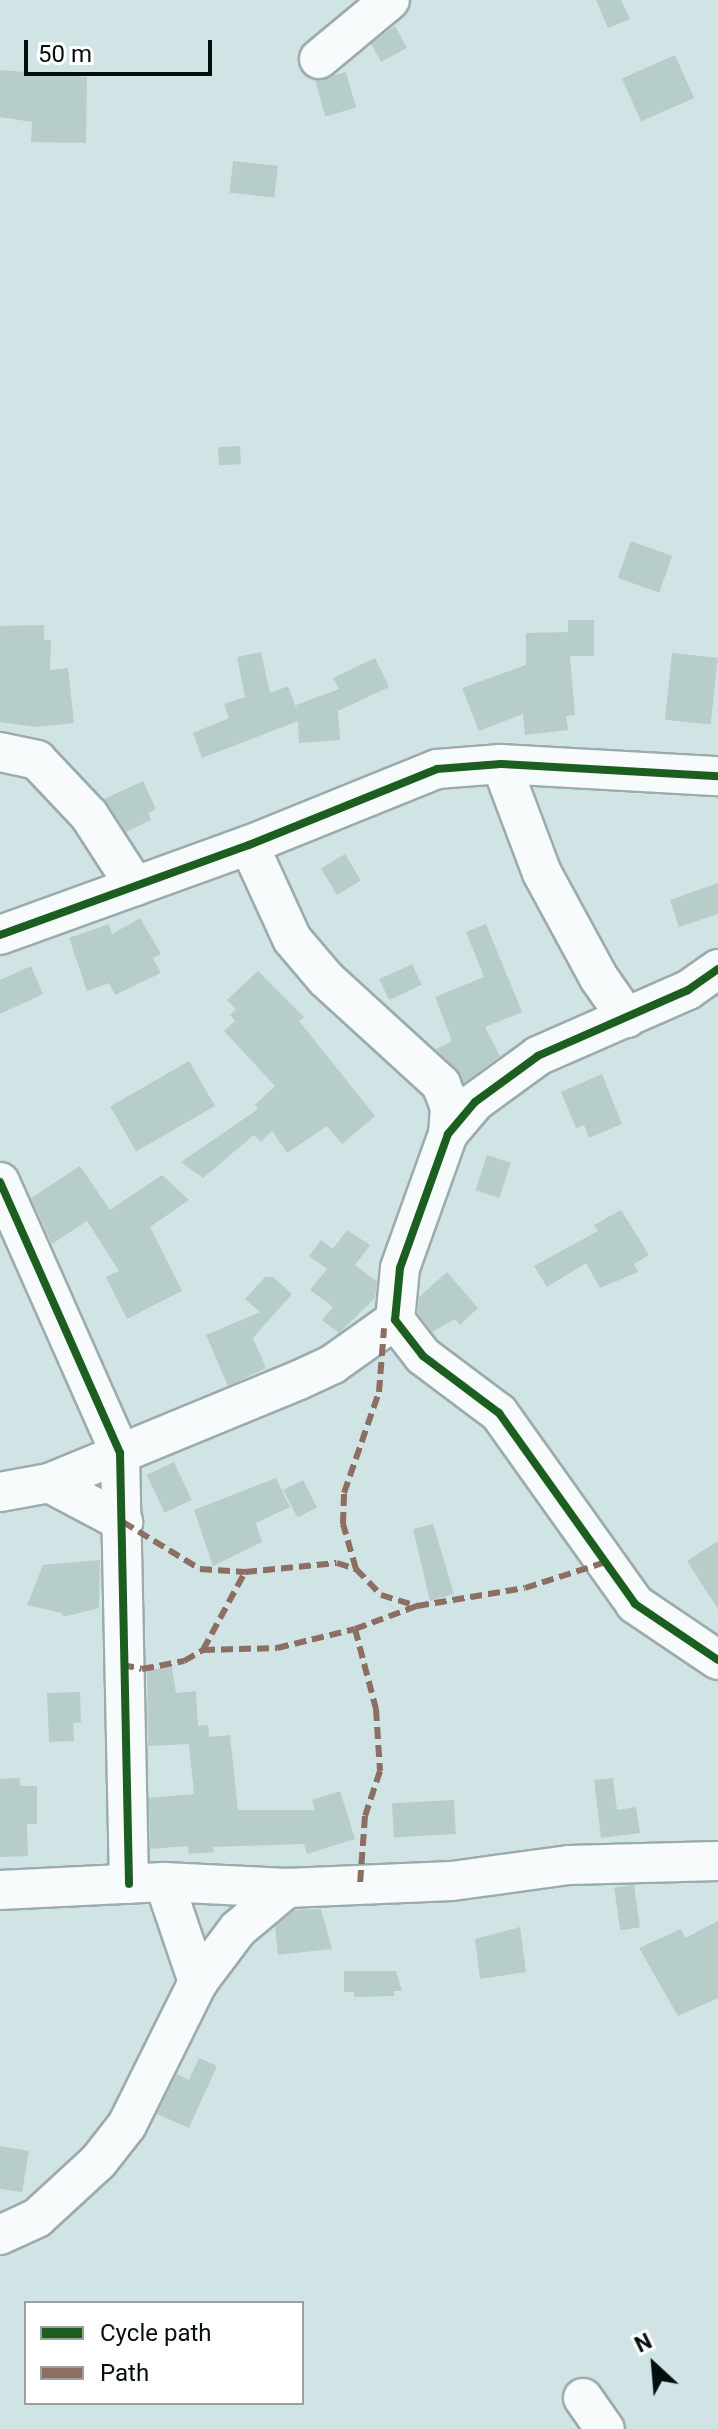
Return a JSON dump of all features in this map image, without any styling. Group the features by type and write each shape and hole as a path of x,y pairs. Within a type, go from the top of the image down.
{"street":[{"path":"319,59 390,0"},
{"path":"0,752 37,760 89,815 135,886"},
{"path":"0,935 249,845 437,769 501,764 718,776"},
{"path":"501,764 542,873 599,978 627,1018"},
{"path":"249,845 292,939 326,979 441,1084 450,1107 448,1134 400,1268 395,1320 423,1356 499,1413 635,1604 712,1644"},
{"path":"448,1134 475,1102 538,1056 688,990 718,969"},
{"path":"0,1182 120,1453 146,1883 198,1982"},
{"path":"0,1492 49,1483 333,1364 395,1320"},
{"path":"49,1483 123,1522"},
{"path":"0,1890 146,1883 287,1888 452,1881 569,1865 718,1861"},
{"path":"0,2235 37,2218 98,2162 127,2125 198,1982 238,1929 287,1888"},
{"path":"583,2398 605,2429"}],"building":[{"path":"596,0 621,0 630,19 608,28"},
{"path":"395,26 407,48 381,62 371,44"},
{"path":"675,55 694,98 641,122 622,79"},
{"path":"0,70 87,77 86,143 31,142 32,122 0,117"},
{"path":"346,72 356,108 325,116 315,81"},
{"path":"233,161 278,166 274,198 230,193"},
{"path":"240,446 241,464 219,465 218,447"},
{"path":"631,541 672,556 659,593 618,578"},
{"path":"568,620 594,620 594,656 570,656 575,715 566,716 568,730 525,735 523,714 479,731 462,688 526,665 526,633 568,632"},
{"path":"44,625 44,640 51,640 50,670 68,668 74,723 36,727 0,722 0,626"},
{"path":"261,652 270,693 288,686 297,710 296,705 339,689 333,678 375,658 389,687 338,711 340,740 299,743 298,721 202,758 193,733 229,718 224,704 245,697 237,657"},
{"path":"672,653 718,658 711,724 665,720"},
{"path":"143,781 156,809 148,813 151,820 126,832 104,799"},
{"path":"345,854 361,881 337,895 321,868"},
{"path":"718,883 718,914 679,927 670,900"},
{"path":"140,918 161,954 153,958 161,973 115,995 109,983 87,991 69,938 109,924 112,934"},
{"path":"486,924 522,1012 485,1027 500,1056 464,1083 436,1049 452,1041 435,997 484,977 466,932"},
{"path":"412,964 422,985 389,1000 379,979"},
{"path":"31,966 43,994 0,1014 0,980"},
{"path":"258,971 304,1017 299,1021 375,1116 342,1144 327,1126 287,1153 272,1131 261,1142 254,1135 203,1178 181,1162 258,1109 255,1105 275,1086 224,1031 235,1021 230,1015 236,1009 227,1000"},
{"path":"189,1061 215,1106 136,1152 110,1106"},
{"path":"602,1074 622,1124 589,1138 584,1125 576,1128 561,1092"},
{"path":"487,1155 511,1163 499,1198 476,1190"},
{"path":"80,1166 110,1210 162,1175 189,1200 150,1227 182,1291 127,1319 106,1277 119,1271 87,1221 52,1244 31,1198"},
{"path":"621,1210 649,1255 634,1264 638,1272 600,1288 586,1263 547,1287 534,1266 598,1231 594,1225"},
{"path":"347,1230 370,1245 355,1265 377,1282 375,1298 339,1333 322,1320 333,1307 310,1290 327,1269 309,1256 321,1240 333,1249"},
{"path":"447,1272 478,1308 460,1325 455,1319 432,1332 418,1313 419,1297"},
{"path":"265,1277 273,1277 292,1294 253,1338 266,1368 228,1386 206,1335 260,1312 245,1299"},
{"path":"174,1462 192,1500 165,1513 147,1475"},
{"path":"276,1478 290,1507 256,1523 262,1542 213,1566 194,1510"},
{"path":"303,1480 317,1508 297,1518 283,1490"},
{"path":"433,1524 454,1594 430,1601 413,1529"},
{"path":"718,1541 718,1609 687,1561"},
{"path":"100,1560 99,1608 63,1617 62,1613 27,1605 43,1565"},
{"path":"172,1667 176,1693 196,1691 198,1726 208,1725 209,1737 230,1735 238,1810 315,1810 312,1800 340,1791 355,1839 307,1854 304,1844 213,1847 214,1852 189,1854 188,1846 150,1849 149,1798 194,1794 189,1744 148,1746 147,1670"},
{"path":"80,1692 81,1722 73,1723 74,1741 49,1742 47,1693"},
{"path":"20,1778 20,1786 37,1786 37,1824 27,1824 28,1856 0,1857 0,1779"},
{"path":"613,1778 617,1810 636,1807 640,1833 601,1838 594,1780"},
{"path":"454,1800 456,1834 394,1837 392,1803"},
{"path":"634,1885 640,1928 620,1930 614,1888"},
{"path":"321,1909 332,1949 278,1955 275,1926 295,1910"},
{"path":"718,1921 718,1998 678,2016 639,1948 681,1929 685,1938"},
{"path":"520,1927 526,1972 480,1979 475,1939"},
{"path":"344,1971 396,1971 402,1991 394,1991 394,1996 354,1997 354,1992 344,1992"},
{"path":"199,2058 217,2066 189,2128 157,2114 177,2074 189,2080"},
{"path":"0,2146 29,2151 22,2192 0,2189"}],"marked path":[{"path":"356,1569 343,1524 344,1493 379,1392 384,1328"},
{"path":"123,1522 200,1569 245,1572 337,1563 356,1569 381,1595 417,1606 525,1588 603,1563"},
{"path":"122,1665 142,1669 184,1661 203,1650 245,1572"},
{"path":"203,1650 277,1648 355,1629 417,1606"},
{"path":"355,1629 376,1709 380,1771 365,1816 360,1884"}],"cycle path":[{"path":"0,935 249,845 437,769 501,764 718,776"},
{"path":"718,969 688,990 538,1056 475,1102 448,1134 400,1268 395,1320 423,1356 499,1413 635,1604 718,1660"},
{"path":"0,1182 120,1453 129,1884"}]}
